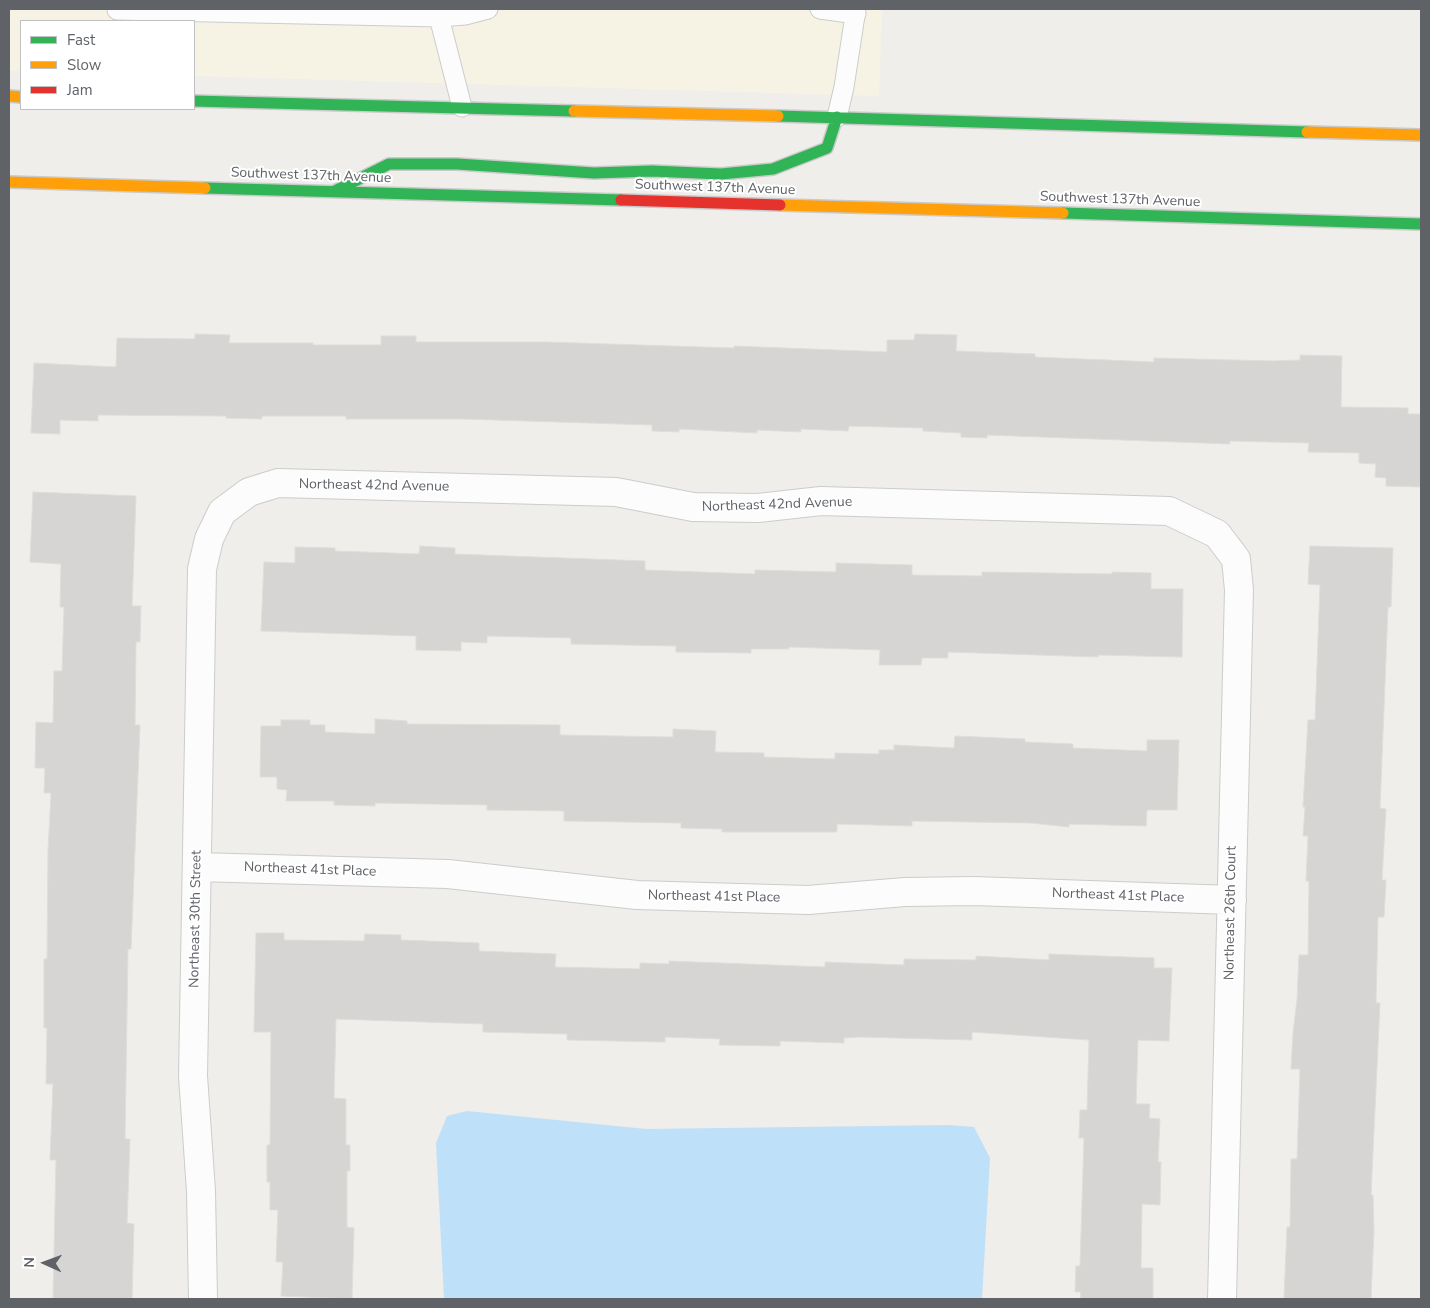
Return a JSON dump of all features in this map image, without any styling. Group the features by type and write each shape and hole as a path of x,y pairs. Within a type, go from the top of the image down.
{"main road":[{"path":"195,101 837,117 1421,135"},
{"path":"334,192 389,164 457,164 594,173 652,171 721,174 773,169 828,148 837,117"},
{"name":"Southwest 137th Avenue","path":"9,182 1421,224"}],"street":[{"name":"Northeast 42nd Avenue","path":"208,539 222,512 249,492 278,483 616,492 693,507 758,508 821,501 1169,511 1217,534"},
{"name":"Northeast 26th Court","path":"1217,534 1236,559 1239,590 1222,1299"},
{"name":"Northeast 30th Street","path":"203,1299 201,1191 193,1076 202,569 208,539"},
{"name":"Northeast 41st Place","path":"196,867 448,874 637,895 808,900 905,892 974,891 1232,900"}],"lane":[{"path":"117,10 439,17 465,15 488,9"},
{"path":"820,9 856,11 837,117"},
{"path":"439,17 462,107"}],"shaded area":[{"path":"9,9 882,9 879,96 195,76 195,20 20,20 20,71 9,71"}],"water":[{"path":"467,1111 646,1129 949,1125 974,1127 990,1158 982,1299 444,1299 436,1143 447,1116"}],"building":[{"path":"195,334 230,335 229,343 381,345 381,336 416,336 416,342 546,342 734,348 734,346 887,352 887,340 914,340 915,334 957,335 956,351 1035,354 1035,357 1154,362 1154,358 1273,361 1300,360 1300,355 1342,356 1341,407 1408,408 1408,414 1421,414 1421,487 1386,486 1386,478 1375,477 1376,464 1359,463 1359,453 1308,452 1309,443 1230,441 1230,444 987,435 987,438 961,437 961,433 923,431 923,428 849,426 848,431 801,429 801,432 757,430 757,433 679,429 679,432 652,431 652,425 463,419 346,419 346,416 262,416 262,419 226,418 226,416 98,415 98,421 60,420 60,434 31,433 34,363 116,367 117,338 195,339"},
{"path":"33,492 136,496 132,606 141,606 140,642 136,642 135,725 140,725 131,949 128,949 125,1139 130,1139 127,1223 134,1224 132,1299 53,1299 56,1160 50,1160 53,1084 46,1084 47,1028 44,1028 44,959 47,959 48,851 51,793 44,793 45,768 35,768 36,722 53,723 54,671 62,671 64,607 60,607 61,564 30,562"},
{"path":"420,546 455,548 455,554 645,561 645,570 755,574 755,570 836,572 836,563 912,565 912,575 982,576 982,572 1151,573 1151,589 1183,589 1182,657 1098,655 1098,657 948,652 948,658 922,658 921,665 879,665 880,650 789,647 789,649 751,649 751,653 676,652 676,646 571,644 571,638 487,636 487,643 461,642 461,651 416,650 416,636 261,631 264,562 295,563 295,547 335,548 335,551 419,554"},
{"path":"1310,546 1393,548 1391,607 1388,607 1380,808 1386,809 1382,880 1386,880 1384,917 1378,917 1376,1003 1380,1003 1371,1195 1373,1195 1374,1230 1371,1299 1284,1299 1287,1227 1290,1227 1291,1159 1297,1159 1300,1069 1291,1069 1293,1033 1299,955 1308,955 1309,881 1306,881 1308,836 1303,836 1305,807 1303,807 1308,720 1315,720 1320,585 1308,584"},
{"path":"375,719 407,721 407,724 560,725 560,735 673,737 673,729 716,731 715,752 764,753 764,757 835,759 835,753 879,754 879,750 894,750 894,745 954,748 955,736 1025,739 1025,742 1073,744 1073,748 1147,751 1147,740 1179,740 1177,810 1147,810 1146,826 1069,824 1069,827 1031,823 912,821 912,826 837,824 837,832 722,832 722,829 681,828 681,823 564,821 564,811 487,810 487,805 375,803 375,806 334,805 334,801 286,801 287,790 277,789 277,777 260,777 261,726 281,726 281,720 310,720 310,725 325,725 325,732 375,734"},
{"path":"256,933 284,933 284,940 364,941 365,934 401,935 401,940 479,943 479,951 556,954 555,967 640,969 640,963 669,964 669,961 825,967 825,962 904,965 904,959 976,960 976,956 1049,960 1049,954 1154,958 1154,968 1172,968 1169,1041 1138,1040 1136,1104 1150,1104 1149,1118 1160,1119 1158,1162 1161,1162 1160,1205 1142,1204 1141,1268 1153,1268 1153,1299 1080,1299 1081,1292 1075,1292 1076,1266 1080,1266 1084,1138 1079,1138 1080,1110 1087,1110 1089,1040 972,1032 972,1040 860,1037 844,1038 844,1043 780,1041 780,1046 719,1045 720,1039 665,1037 665,1042 567,1040 567,1034 483,1032 483,1024 336,1019 334,1098 346,1099 346,1145 350,1145 350,1171 347,1171 347,1227 354,1228 352,1299 281,1296 283,1262 276,1262 278,1210 270,1210 270,1182 267,1182 267,1145 270,1145 271,1032 254,1032"}],"traffic: fast":[{"path":"195,101 574,111"},
{"path":"778,116 1307,132"},
{"path":"335,191 389,164 457,164 594,173 652,171 721,174 773,169 827,148 837,117"},
{"path":"205,188 621,200"},
{"path":"1063,213 1421,224"}],"traffic: slow":[{"path":"9,96 20,97"},
{"path":"574,111 778,116"},
{"path":"1307,132 1421,135"},
{"path":"9,182 205,188"},
{"path":"780,205 1063,213"}],"traffic: jam":[{"path":"621,200 780,205"}]}
